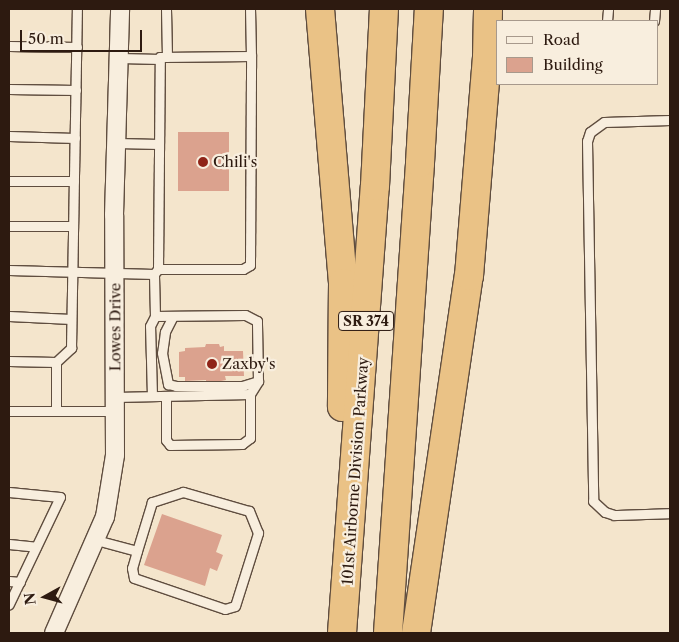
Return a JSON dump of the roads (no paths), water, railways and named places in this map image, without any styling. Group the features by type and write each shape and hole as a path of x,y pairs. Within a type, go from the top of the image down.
{"highway":[{"name":"101st Airborne Division Parkway","path":"342,633 375,186 384,9"},
{"name":"SR 374","path":"388,633 429,9"},
{"path":"416,633 469,276 487,58 488,9"},
{"path":"487,58 496,9"},
{"path":"320,15 342,283 337,633"}],"street":[{"name":"Lowes Drive","path":"54,633 105,517 115,455 114,274 120,9"}],"lane":[{"path":"9,362 56,362 71,348 77,9"},
{"path":"152,396 150,326 155,316 159,144 166,9"},
{"path":"9,270 114,274 243,269 250,265 250,9"},
{"path":"9,46 77,47"},
{"path":"120,58 251,56"},
{"path":"9,89 76,90"},
{"path":"670,120 604,122 590,132 587,141 593,501 604,512 614,515 670,513"},
{"path":"9,136 75,138"},
{"path":"117,143 159,144"},
{"path":"9,181 74,181"},
{"path":"9,226 73,226"},
{"path":"155,316 245,315 257,322 258,381 250,394 250,438 242,444 170,445 166,440 166,396"},
{"path":"9,316 71,319"},
{"path":"173,316 165,332 162,353 168,384 176,386 242,386 258,381"},
{"path":"56,362 56,411"},
{"path":"9,411 56,411 115,404 152,396 250,394"},
{"path":"9,492 60,497 9,604"},
{"path":"183,492 249,511 258,533 235,606 225,609 134,578 132,568 137,551 152,502 183,492"},
{"path":"96,540 137,551"},
{"path":"9,544 36,547"},
{"path":"9,581 20,582"}],"place":[{"name":"Chili's","path":"203,162"},
{"name":"Zaxby's","path":"212,364"}]}
